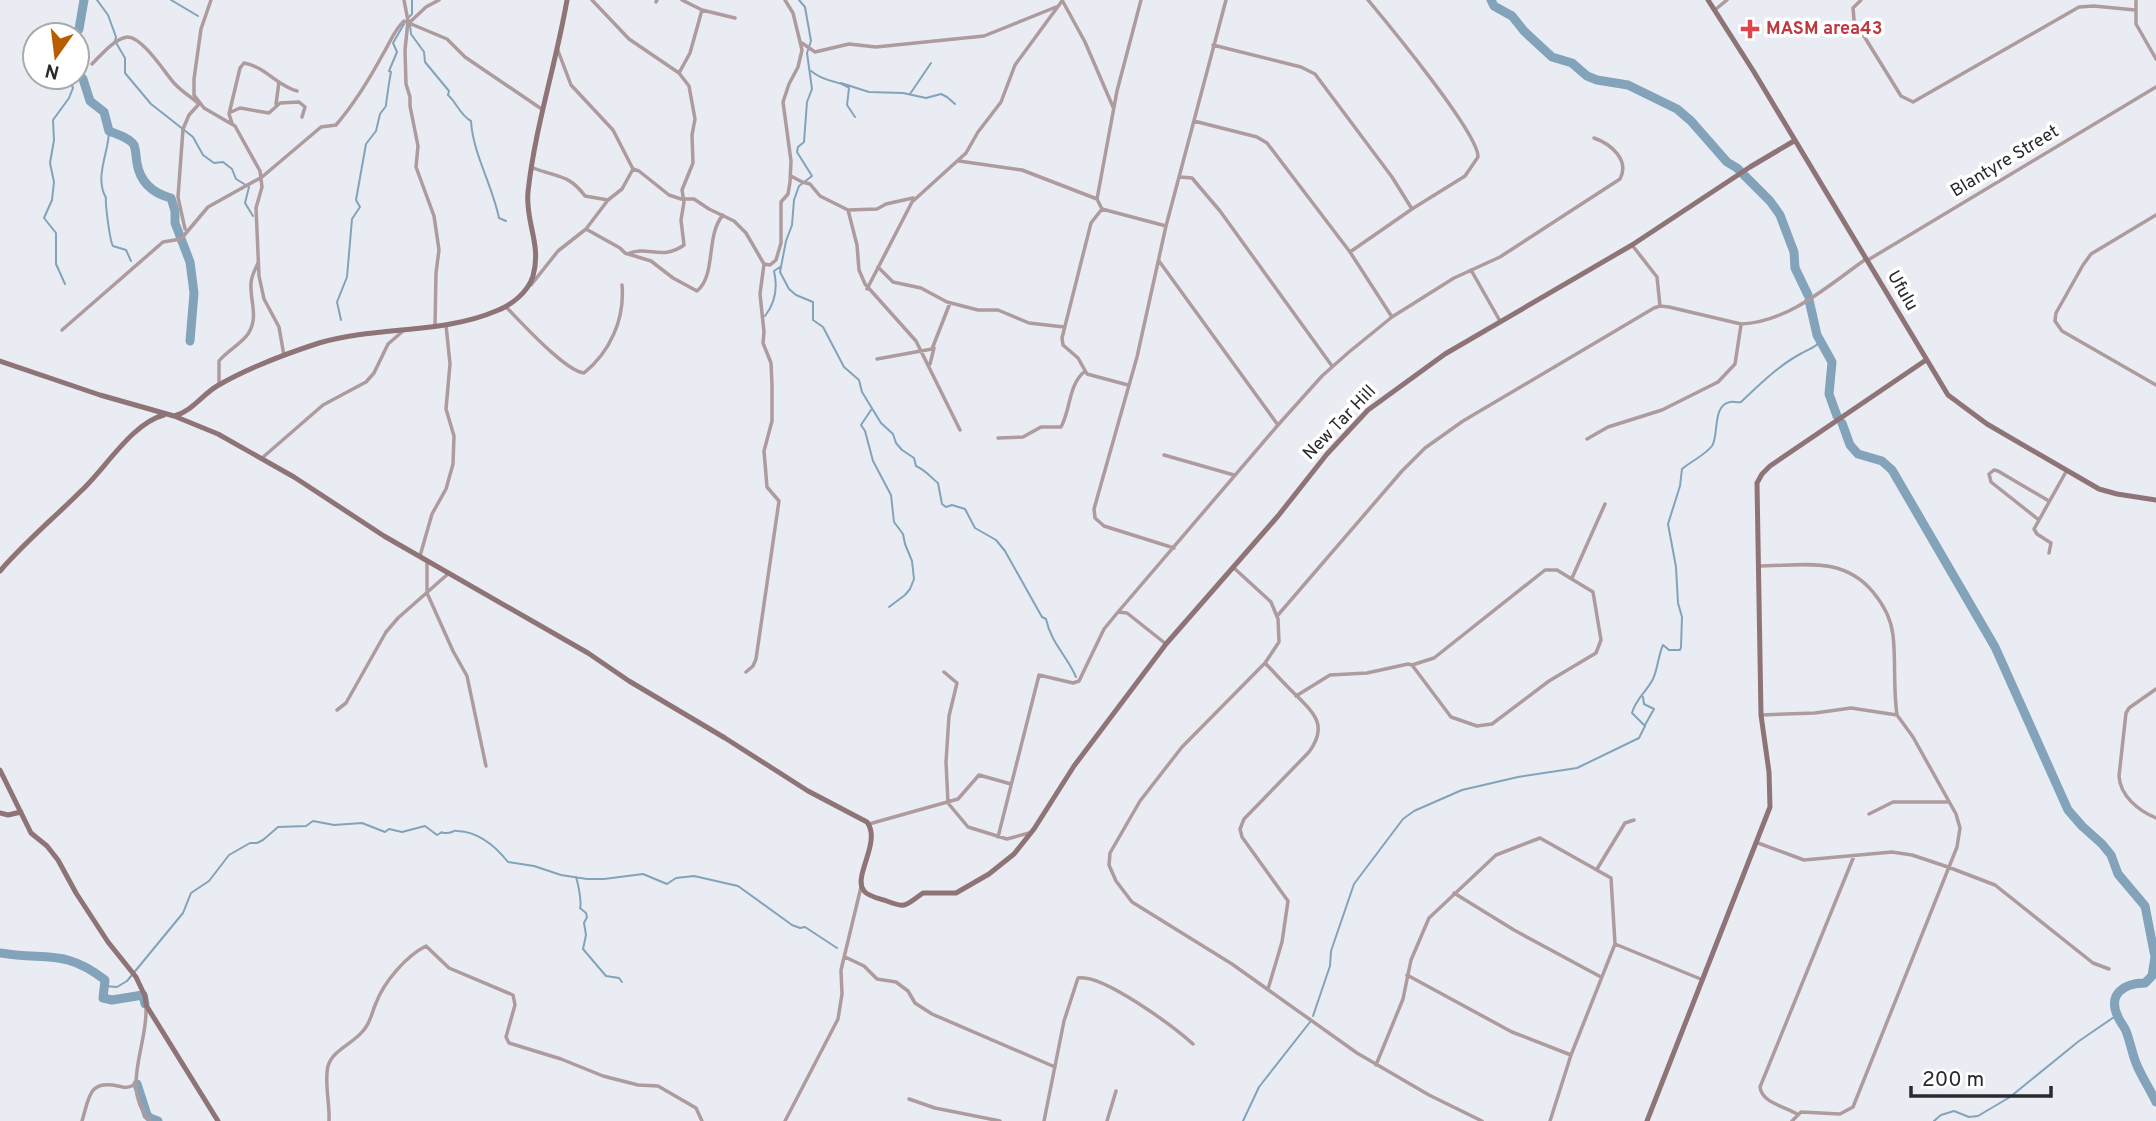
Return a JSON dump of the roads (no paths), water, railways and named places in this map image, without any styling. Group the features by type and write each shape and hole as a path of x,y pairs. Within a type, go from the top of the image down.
{"street":[{"path":"200,104 194,95 194,79 201,29 211,0"},
{"path":"404,0 409,22 405,50 406,84 418,146 416,167 434,216 439,250 435,326"},
{"path":"409,22 439,0"},
{"path":"527,289 534,273 537,245 528,206 531,167 567,0"},
{"path":"592,0 629,38 679,73 689,86 694,114 693,159 682,187 684,199 681,220 684,242 681,248 661,254 644,251 627,254"},
{"path":"682,0 702,10 735,18"},
{"path":"764,264 770,265 778,256 781,239 781,202 788,194 791,161 783,102 798,66 802,43 793,13 785,0"},
{"path":"1062,0 1084,40 1114,109"},
{"path":"867,289 915,198 958,161 1001,102 1015,65 1062,0"},
{"path":"1141,0 1114,109 1097,199 1102,209 1166,226"},
{"path":"1174,548 1104,526 1095,518 1094,509 1137,357 1166,226 1226,0"},
{"path":"1350,252 1465,176 1475,164 1479,152 1462,121 1368,0"},
{"name":"Ufulu","path":"1708,0 1716,9 1926,360 1954,401 1979,419 2109,493 2156,500"},
{"path":"1716,9 1727,0"},
{"path":"1861,0 1853,8 1854,20 1901,96 1913,102 2080,7 2135,10"},
{"path":"2136,0 2136,24 2156,59"},
{"path":"802,43 815,52 849,44 876,47 984,36 1058,7"},
{"path":"679,73 690,53 702,10"},
{"path":"62,330 163,242 181,239 208,206 262,177 321,127 336,125 382,57 397,27 404,21 447,38 464,57 543,110"},
{"path":"92,64 116,43 128,37 133,38 143,44 175,85 215,115 232,123"},
{"path":"1213,45 1301,67 1315,74 1392,177 1412,209"},
{"path":"557,48 571,85 612,130 633,169 665,193 694,199 734,221 746,233 764,264 760,294 763,343 771,363 772,374 772,421 764,451 767,487 779,502 756,659 746,672"},
{"path":"284,356 279,327 264,299 258,262 256,208 262,177 247,143 232,123 229,114 240,68 244,63 263,69 279,82 297,91"},
{"path":"229,114 240,108 273,112 279,95 279,82"},
{"name":"Blantyre Street","path":"1741,324 1778,314 1811,299 1867,260 2156,87"},
{"path":"276,106 289,101 299,102 304,107 302,117"},
{"path":"185,232 178,197 183,129 189,116 200,104"},
{"path":"1194,121 1263,139 1350,252 1392,317"},
{"path":"998,837 1040,675 1073,683 1079,681 1104,629 1234,475 1333,366 1392,317 1471,270 1500,257 1619,179 1623,168 1618,155 1607,144 1594,138"},
{"name":"New Tar Hill","path":"861,886 867,894 906,906 923,893 948,894 962,890 989,874 1019,849 1074,766 1166,644 1278,516 1326,454 1368,410 1428,365 1632,245 1794,141"},
{"path":"958,161 1022,170 1097,199"},
{"path":"531,167 568,178 585,196 608,200"},
{"path":"174,416 188,409 219,385 323,342 362,333 446,325 477,318 506,307 527,289 558,251 586,229 608,200 622,189 633,169"},
{"path":"790,175 810,184 820,196 848,211 877,209 886,204 915,198"},
{"path":"1180,177 1192,178 1220,211 1333,366"},
{"path":"1102,209 1091,223 1078,283 1064,327 1063,345 1078,358 1090,375 1128,385"},
{"path":"848,211 857,245 859,270 867,289 906,329 923,352 960,430"},
{"path":"586,229 621,247 627,254 651,261 673,278 699,291 709,268 711,241 723,215"},
{"path":"2156,215 2086,259 2056,313 2055,321 2062,331 2156,385"},
{"path":"1632,245 1657,278 1660,306"},
{"path":"1158,261 1278,425"},
{"path":"219,385 219,361 244,338 253,325 250,288 258,262"},
{"path":"878,267 893,282 921,288 950,303 978,310 998,310 1028,323 1064,327"},
{"path":"1471,270 1500,321"},
{"path":"506,307 548,349 578,373 584,373 598,359 613,337 622,309 622,285"},
{"path":"929,366 950,303"},
{"path":"1278,615 1402,471 1426,447 1483,409 1660,306 1741,324 1735,364 1718,382 1662,410 1608,427 1587,439"},
{"path":"420,556 432,514 446,489 453,464 454,436 446,409 450,364 446,325"},
{"path":"262,458 323,405 366,382 388,344 408,328"},
{"path":"877,359 929,351 935,346"},
{"path":"1647,1121 1758,843 1771,800 1761,715 1756,488 1762,474 1926,360"},
{"path":"0,361 174,416 218,434 329,498 384,536 588,653 622,677 808,791 869,824 939,803 948,803 962,796 979,775 1011,784"},
{"path":"998,438 1023,437 1041,427 1062,427 1071,393 1079,376 1085,371"},
{"path":"0,571 24,543 83,490 124,444 151,421 165,415"},
{"path":"1164,455 1234,475"},
{"path":"2049,553 2051,543 2034,531 2067,470"},
{"path":"2039,520 1989,480 1989,474 1998,471 2049,502"},
{"path":"1572,579 1605,504"},
{"path":"427,560 427,593 467,676 486,766"},
{"path":"1758,566 1831,566 1847,570 1863,580 1883,604 1892,628 1897,715 1913,737 1949,802 1958,820 1960,837 1853,1107 1840,1114 1810,1111 1797,1114 1765,1098 1760,1087 1854,856"},
{"path":"1233,568 1267,598 1278,615 1280,639 1265,663 1182,747 1156,778 1113,844 1108,859 1116,881 1132,902 1268,989 1329,1035 1429,1095 1482,1121"},
{"path":"1296,696 1329,675 1367,673 1434,658 1545,570 1553,569 1593,592 1601,640 1599,649 1531,694 1492,724 1477,726 1451,718 1412,665"},
{"path":"337,710 346,703 386,632 449,573"},
{"path":"1118,612 1128,613 1166,644"},
{"path":"1265,663 1312,710 1318,730 1316,742 1244,819 1240,829 1243,839 1288,901 1282,942 1268,989"},
{"path":"944,672 957,682 949,716 946,762 948,803 968,827 1012,839 1031,832"},
{"path":"2156,689 2126,713 2119,776 2120,786 2133,803 2156,818"},
{"path":"1761,715 1815,713 1851,708 1897,715"},
{"path":"0,769 31,833 47,846 58,860 94,922 136,977 145,996 146,1029 134,1085 141,1106 150,1121"},
{"path":"1869,814 1893,803 1949,802"},
{"path":"0,813 8,815 21,812"},
{"path":"1597,869 1625,823 1634,820"},
{"path":"785,1121 835,1030 841,1006 841,970 872,837 869,824"},
{"path":"1376,1065 1403,999 1407,975 1422,930 1429,918 1496,855 1537,838 1543,839 1597,869 1612,881 1615,944 1571,1055 1550,1121"},
{"path":"1758,843 1804,860 1902,852 1948,867 1995,885 2094,964 2109,969"},
{"path":"1454,893 1525,936 1601,977"},
{"path":"1615,944 1703,980"},
{"path":"329,1121 327,1072 332,1058 360,1035 369,1023 375,1004 388,982 426,946 449,968 513,995 515,1005 506,1037 509,1043 561,1059 603,1076 638,1085 658,1086 696,1108 702,1121"},
{"path":"845,957 864,966 877,979 896,982 908,991 915,1003 932,1014 1055,1067"},
{"path":"1407,975 1512,1032 1571,1055"},
{"path":"1044,1121 1064,1021 1079,978 1086,976 1101,983 1158,1016 1193,1044"},
{"path":"146,1005 218,1121"},
{"path":"82,1121 92,1091 97,1086 134,1085"},
{"path":"1107,1121 1116,1091"},
{"path":"909,1099 935,1108 1000,1121"},
{"path":"1792,1121 1797,1114"},
{"path":"972,1121 975,1115"}],"waterway":[{"path":"80,21 84,0"},
{"path":"97,0 108,15 115,41 125,58 125,73 151,104 193,137 203,155 214,163 223,162 232,169 236,179 249,187 245,203 253,216"},
{"path":"171,0 198,16"},
{"path":"409,17 412,14 412,0"},
{"path":"799,0 805,7 811,41 807,53 812,89 807,102 804,142 797,152 812,176 799,186 794,200 792,225 780,272 789,289 813,302 813,320 823,327 844,367 859,380 862,392 881,423 893,434 896,443 914,458 916,466 938,483 942,504 965,509 975,528 996,540 1005,551 1042,617 1046,619 1076,677"},
{"path":"1491,0 1494,6 1512,16 1552,57 1572,63 1587,76 1597,80 1628,85 1677,109 1691,121 1727,162 1737,168 1770,201 1780,215 1794,252 1795,268 1808,295"},
{"path":"341,320 337,302 347,277 352,219 360,207 356,200 366,144 376,131 380,114 386,106 389,71 397,52 393,43 404,24"},
{"path":"410,25 411,34 424,52 425,62 449,91 448,95 461,112 471,121 475,145 499,218 506,221"},
{"path":"910,94 931,63"},
{"path":"811,71 849,88 847,105 855,117"},
{"path":"841,83 869,92 903,93 926,98 941,94 955,104"},
{"path":"65,284 56,264 56,233 44,218 52,200 54,182 50,163 54,140 53,120 72,91"},
{"path":"87,91 90,101 104,112 109,131 123,136 135,147 144,181 153,190 171,198 175,223 190,262 194,293 190,341"},
{"path":"109,131 101,182 106,198 109,230 113,246 126,250 131,261"},
{"path":"765,316 775,295 774,271 780,267"},
{"path":"1809,300 1817,335 1832,362 1829,394 1837,416"},
{"path":"1313,1016 1354,884 1403,819 1414,811 1462,790 1518,777 1577,768 1639,738 1645,726 1632,713 1653,679 1663,645 1669,650 1680,650 1681,647 1682,617 1668,524 1680,486 1682,469 1712,446 1718,415 1724,404 1741,402 1777,369 1820,342"},
{"path":"871,410 861,425 873,461 891,495 894,522 903,534 912,561 914,579 905,595 889,607"},
{"path":"1842,423 1850,445 1858,454 1882,461 1892,470 1995,647 2068,810 2111,855 2118,874 2145,906 2155,957 2152,976 2145,983 2130,985 2120,991 2116,996 2115,1009 2126,1031 2140,1073 2156,1102"},
{"path":"1643,697 1644,704 1654,709 1645,725"},
{"path":"104,986 117,987 127,981 183,913 191,893 209,881 229,855 250,843 263,840 278,827 306,826 313,821 334,825 362,823 385,832 389,829 402,832 425,826 437,835 442,832 466,832 486,841 508,862 587,879 643,874 667,884 676,878 694,876 738,886 792,925 805,927 837,948"},
{"path":"576,877 580,908 587,917 584,923 586,935 583,949 606,976 619,978 622,982"},
{"path":"0,953 78,963 105,980 103,998 112,1000 143,995 145,1004"},
{"path":"1934,1121 1941,1115 1954,1111 1969,1117 1978,1116 2010,1097 2079,1041 2117,1015"},
{"path":"1243,1121 1259,1087 1310,1022"},
{"path":"137,1084 147,1115 158,1121"}],"place":[{"name":"MASM area43","path":"1750,29"}]}
